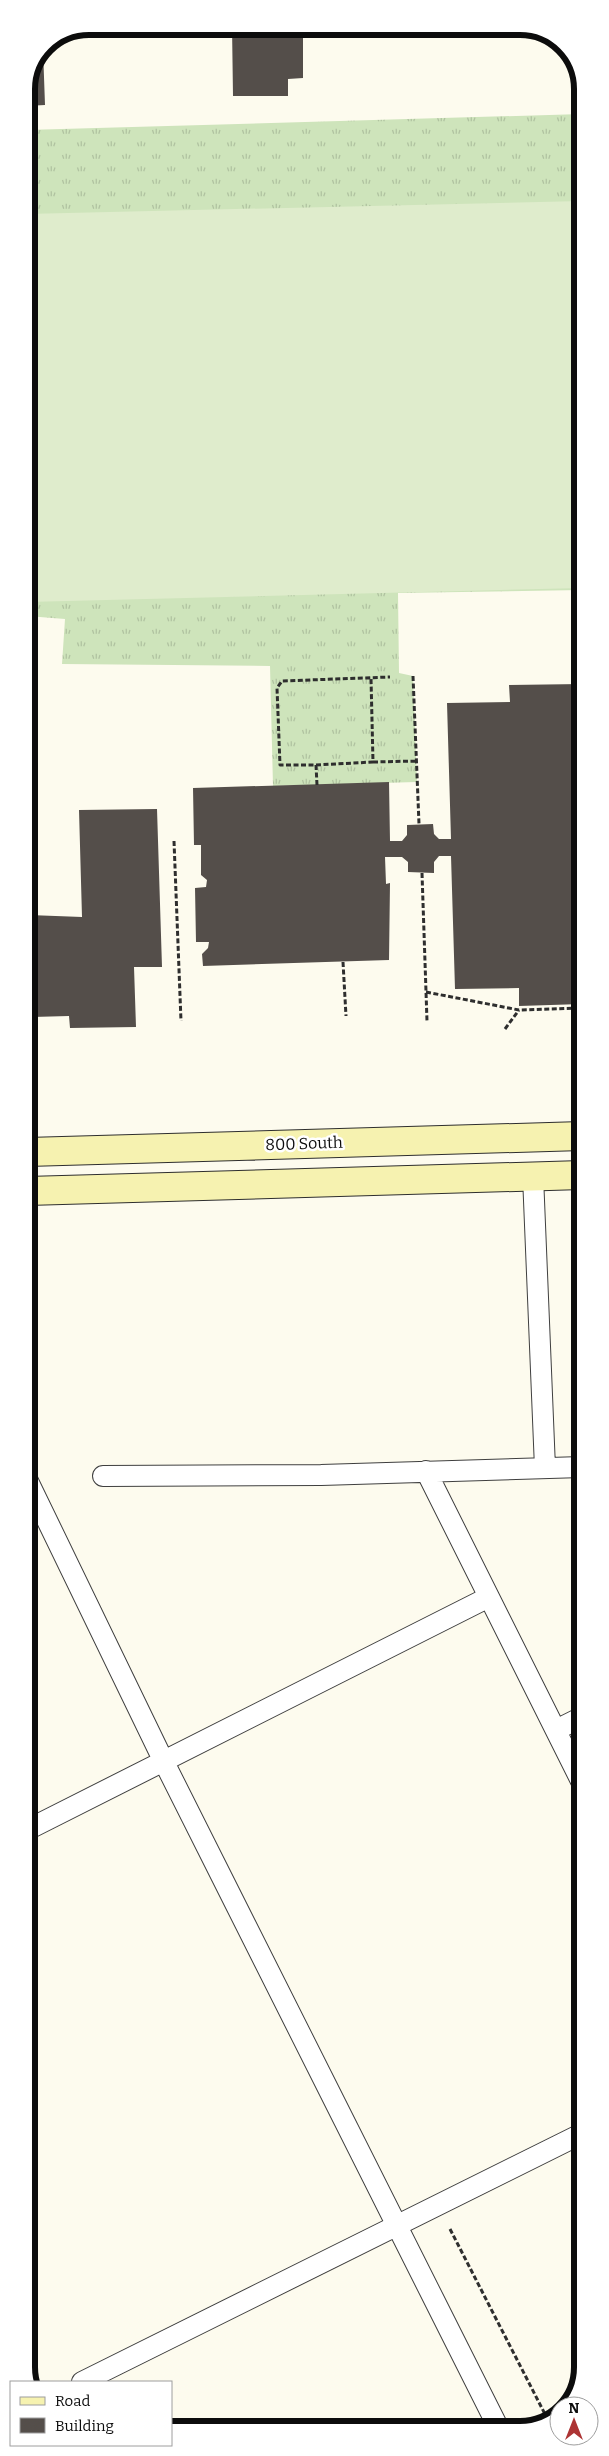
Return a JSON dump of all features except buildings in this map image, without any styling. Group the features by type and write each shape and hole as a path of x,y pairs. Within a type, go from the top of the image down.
{"street":[{"name":"800 South","path":"35,1152 574,1136"},
{"path":"35,1171 83,1168 100,1150"},
{"path":"35,1191 574,1174"}],"lane":[{"path":"534,1176 545,1468"},
{"path":"103,1476 321,1475 574,1467"},
{"path":"426,1471 574,1767"},
{"path":"35,1496 164,1762 495,2421"},
{"path":"35,1826 489,1597"},
{"path":"556,1730 574,1721"},
{"path":"84,2381 574,2137"}],"path":[{"path":"413,676 419,824"},
{"path":"370,678 373,762"},
{"path":"390,678 282,681 277,688 280,765 416,761"},
{"path":"316,765 316,785"},
{"path":"174,841 181,1021"},
{"path":"422,873 427,1021"},
{"path":"343,962 346,1016"},
{"path":"426,992 519,1010 536,1007 574,1008"},
{"path":"504,1029 519,1010"},
{"path":"438,2204 545,2415"}],"green space":[{"path":"574,114 574,590 398,593 399,673 413,676 417,782 273,786 270,666 62,664 65,619 35,617 35,130"},
{"path":"574,201 574,588 35,602 35,214"}]}
